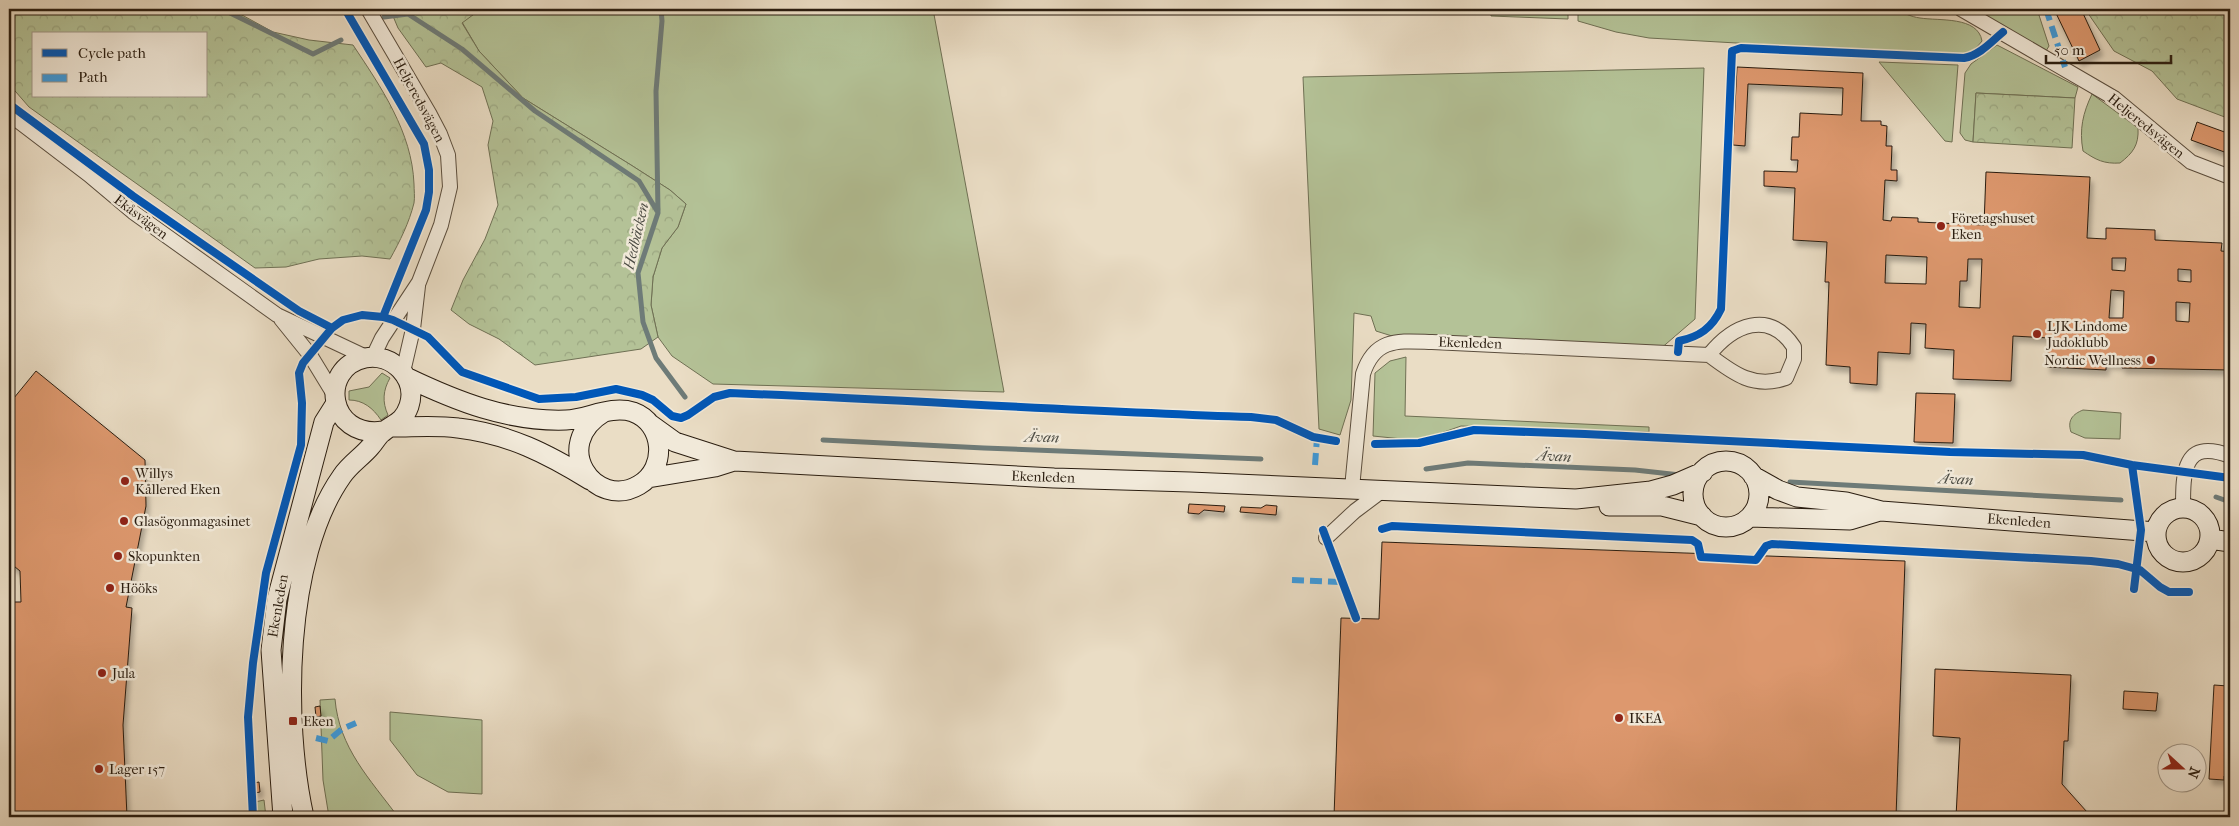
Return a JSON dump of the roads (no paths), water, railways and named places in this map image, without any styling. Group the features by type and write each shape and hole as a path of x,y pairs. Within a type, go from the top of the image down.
{"street":[{"name":"Heljeredsvägen","path":"368,9 429,113 448,156 450,188 447,204 419,282 405,374"},
{"name":"Heljeredsvägen","path":"1961,9 2114,98 2191,162 2230,176"},
{"name":"Ekåsvägen","path":"9,114 83,170 133,212 277,315 369,357"},
{"name":"Heljeredsvägen","path":"369,357 419,282"},
{"name":"Ekåsvägen","path":"277,315 310,355 335,399"},
{"path":"1757,325 1778,329 1794,347 1794,359 1786,378 1772,383 1752,381 1740,376 1709,355 1729,334 1742,327 1757,325"},
{"name":"Ekenleden","path":"1352,488 1363,374 1372,354 1385,344 1401,341 1440,342 1709,355"},
{"path":"335,399 339,413 353,428 368,432 388,429 457,427 517,442 539,450 604,488 622,490 639,485 648,478 655,468 659,457 656,434 643,417 624,410 566,420 536,419 489,412 448,398 405,374 389,360 369,357"},
{"name":"Ekenleden","path":"283,817 272,684 271,650 276,607 289,549 324,422 335,399 337,383 343,372 352,363 369,357"},
{"name":"Ekenleden","path":"304,817 297,785 291,678 291,657 302,579 315,529 328,499 342,476 356,458 370,448 388,429 400,421 409,404 410,385 405,374"},
{"path":"594,482 580,463 579,444 585,428 604,412"},
{"name":"Ekenleden","path":"650,424 675,442 734,461 1054,478 1199,482 1323,489 1352,488 1576,499 1650,491 1673,485 1703,472 1710,466 1729,462 1747,469 1754,476 1778,490 1797,497 1846,502 1881,511 2156,532"},
{"path":"2183,508 2184,472 2190,457 2200,451 2218,452 2230,456"},
{"name":"Ekenleden","path":"648,478 715,467 734,461"},
{"path":"1702,516 1694,498 1697,480 1703,472"},
{"path":"1750,517 1759,501 1758,484 1754,476"},
{"path":"1326,538 1355,511 1383,490"},
{"name":"Ekenleden","path":"1576,499 1608,506 1662,506 1702,516 1712,524 1721,527 1740,524 1750,517 1850,520 1881,511"},
{"path":"2183,508 2194,510 2204,517 2210,527 2210,539 2207,549 2200,557 2190,562 2179,562 2168,558 2160,549 2156,532 2159,523 2165,515 2183,508"},
{"path":"2210,539 2230,542"}],"waterway":[{"path":"222,9 313,54 341,40"},
{"name":"Hedbäcken","path":"661,9 662,21 656,91 658,213 638,273 643,322 656,358 685,397"},
{"path":"384,17 408,14 462,49 535,111 639,181 657,211"},
{"name":"Ävan","path":"823,440 1261,459"},
{"name":"Ävan","path":"1426,469 1468,463 1635,470 1680,475"},
{"name":"Ävan","path":"1790,482 2121,500"},
{"name":"Ävan","path":"2216,497 2230,502"}],"place":[{"name":"Företagshuset Eken","path":"1941,226"},
{"name":"LJK Lindome Judoklubb","path":"2037,334"},
{"name":"Nordic Wellness","path":"2151,360"},
{"name":"Willys Kållered Eken","path":"125,481"},
{"name":"Glasögonmagasinet","path":"124,521"},
{"name":"Skopunkten","path":"118,556"},
{"name":"Hööks","path":"110,588"},
{"name":"Jula","path":"102,673"},
{"name":"IKEA","path":"1619,718"},
{"name":"Eken","path":"293,721"},
{"name":"Lager 157","path":"99,769"}]}
